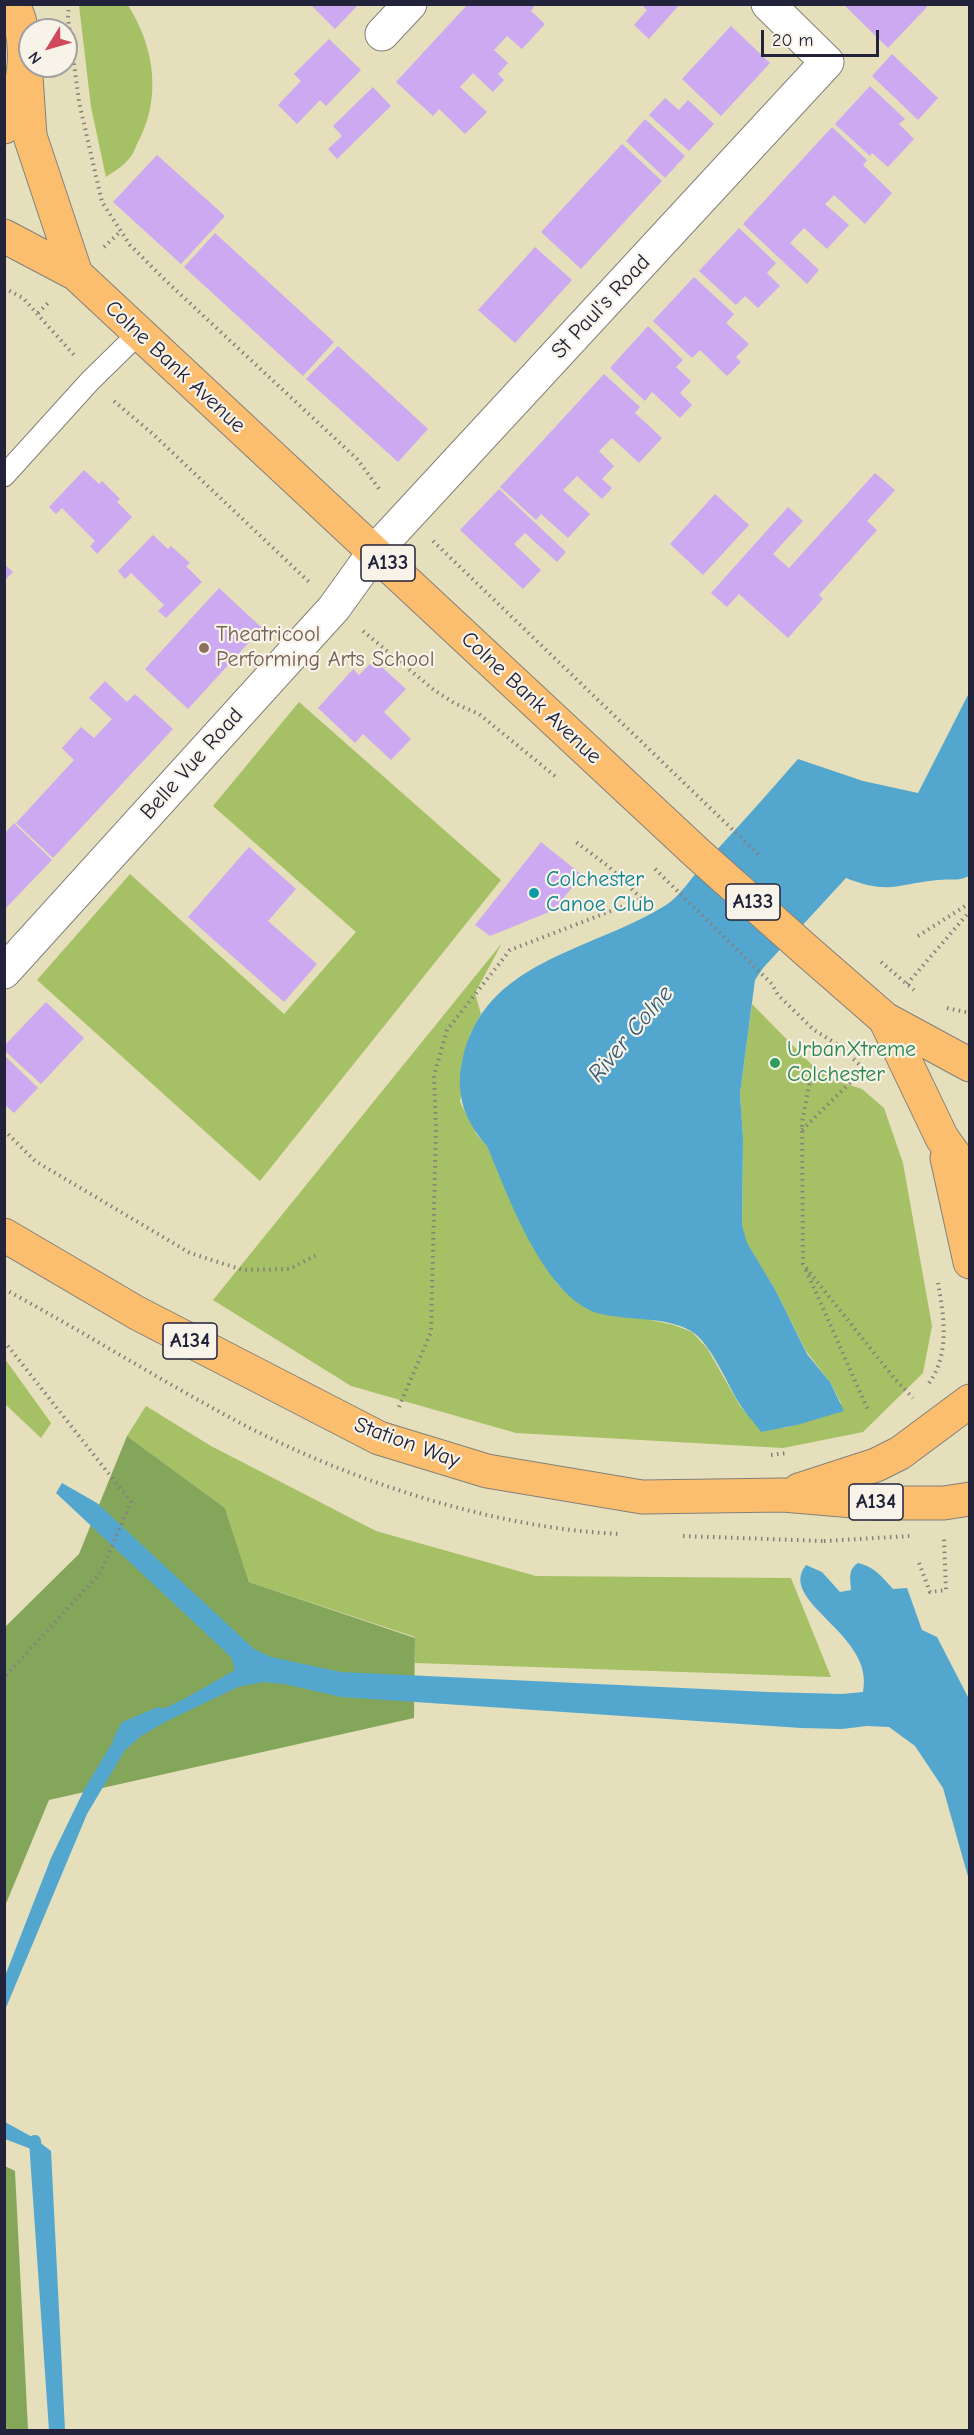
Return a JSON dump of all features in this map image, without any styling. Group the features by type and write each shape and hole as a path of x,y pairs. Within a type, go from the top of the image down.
{"main road":[{"name":"A133","path":"4,127 16,103 21,78"},
{"name":"Colne Bank Avenue","path":"26,78 30,136 76,274"},
{"name":"Colne Bank Avenue","path":"4,236 76,274 698,854 885,1019 969,1065"},
{"name":"Colne Bank Avenue","path":"885,1019 942,1138 963,1167 969,1182"},
{"path":"942,1138 969,1262"},
{"name":"Station Way","path":"4,1235 136,1313 379,1438 487,1471 642,1497 783,1495 878,1503 944,1503 969,1499"},
{"name":"Station Way","path":"783,1495 884,1461 900,1453 966,1401"}],"street":[{"path":"382,34 410,4"},
{"name":"St Paul's Road","path":"375,551 827,62 768,4"},
{"name":"Belle Vue Road","path":"4,972 334,608 375,551"}],"lane":[{"path":"4,476 90,381 139,333"}],"path":[{"path":"69,4 68,18 80,102 102,202 130,245 357,459 380,490 723,821"},
{"path":"379,1438 400,1406 431,1332 436,1128 434,1076 447,1030 510,950 642,899 608,866 576,842"},
{"path":"675,890 772,984 778,994 814,1030 840,1046 864,1069 802,1130"},
{"path":"918,936 969,903"},
{"path":"908,984 969,911"},
{"path":"879,960 916,991"},
{"path":"946,1007 969,1013"},
{"path":"813,1066 802,1130 803,1264 868,1410"},
{"path":"4,1130 35,1161 190,1253 243,1270 289,1269 319,1254"},
{"path":"803,1264 894,1378 916,1401 908,1407"},
{"path":"4,1289 17,1296"},
{"path":"4,1341 131,1502 101,1572 4,1678"},
{"path":"400,1406 411,1409"},
{"path":"770,1455 792,1452"},
{"path":"824,1541 910,1536"},
{"path":"919,1563 930,1592 946,1590 944,1547"}],"green space":[{"path":"79,5 128,5 144,39 152,74 150,109 145,127 129,158 106,177 91,107"},
{"path":"299,702 501,880 260,1181 37,980 130,874 284,1014 356,932 213,806"},
{"path":"502,943 475,993 481,1014 470,1034 460,1102 477,1135 487,1146 533,1247 557,1284 583,1306 674,1325 692,1332 707,1348 740,1406 748,1415 784,1428 825,1416 841,1403 830,1382 806,1351 776,1291 746,1243 742,1225 743,1138 740,1094 752,1004 813,1066 834,1080 862,1089 884,1108 903,1163 932,1326 923,1373 863,1432 783,1448 516,1433 351,1386 213,1300"},
{"path":"5,1359 51,1423 41,1438 5,1404"},
{"path":"146,1406 211,1446 376,1531 536,1576 791,1578 831,1677 415,1663 415,1637 249,1582 225,1508 127,1436"},
{"path":"127,1436 225,1508 249,1582 415,1638 414,1718 49,1800 5,1906 5,1627 79,1554"},
{"path":"5,2166 15,2171 28,2430 5,2430"}],"water":[{"name":"River Colne","path":"969,693 969,876 892,887 873,886 846,878 763,968 755,980 740,1094 743,1138 742,1225 747,1243 776,1291 807,1354 830,1382 844,1411 797,1425 761,1432 739,1403 712,1354 691,1331 670,1323 597,1313 578,1303 560,1286 529,1241 487,1146 468,1117 461,1096 462,1062 473,1028 492,1001 516,980 543,963 637,921 666,905 681,892 798,759 863,781 918,793"},
{"path":"62,1483 97,1503 254,1649 271,1657 341,1672 768,1692 842,1694 863,1692 863,1671 855,1653 843,1636 814,1606 804,1592 800,1579 806,1565 822,1572 840,1592 851,1590 850,1575 858,1563 869,1567 893,1589 907,1588 922,1630 937,1637 969,1699 969,1880 943,1788 915,1746 889,1727 801,1728 341,1697 284,1684 263,1682 238,1687 167,1721 141,1736 125,1750 87,1814 5,2010 5,1976 51,1858 85,1788 111,1745 126,1727 184,1699 235,1670 231,1657 56,1493"},
{"path":"5,2122 34,2138 51,2151 65,2430 56,2430 40,2163 31,2149 5,2139"}],"building":[{"path":"310,4 359,4 335,29"},
{"path":"468,4 532,4 534,7 531,11 545,24 522,49 507,36 494,50 508,63 498,74 504,80 493,92 473,73 460,87 487,112 465,134 439,109 433,116 396,82"},
{"path":"641,4 680,4 649,39 634,25 647,10"},
{"path":"843,4 925,4 927,7 888,48"},
{"path":"731,26 770,63 721,116 682,79"},
{"path":"329,39 361,70 326,106 320,100 297,124 278,105 301,81 294,74"},
{"path":"892,54 938,98 918,120 872,76"},
{"path":"870,86 905,119 899,124 914,139 888,167 872,153 870,156 835,124"},
{"path":"373,87 391,106 337,159 328,149 342,136 333,126"},
{"path":"665,98 679,110 688,100 714,124 689,151 649,115"},
{"path":"645,119 685,156 665,178 626,141"},
{"path":"832,127 867,160 863,165 892,193 865,224 834,195 825,204 849,225 827,249 804,228 790,243 819,270 807,284 743,224"},
{"path":"622,144 662,181 581,269 541,232"},
{"path":"157,155 225,216 181,264 113,202"},
{"path":"739,228 776,263 767,273 780,286 758,308 745,296 736,305 699,271"},
{"path":"215,233 334,342 303,376 184,267"},
{"path":"535,247 572,280 515,343 478,310"},
{"path":"694,277 734,314 726,323 749,344 736,357 741,362 727,376 700,350 692,358 653,321"},
{"path":"648,326 683,360 676,367 691,381 680,393 692,405 680,418 652,392 645,401 610,368"},
{"path":"338,346 428,429 398,462 306,379"},
{"path":"604,374 640,407 635,413 662,438 639,463 612,438 599,451 614,466 602,479 612,488 602,499 577,476 563,490 590,514 568,538 541,514 536,520 500,487"},
{"path":"84,470 99,484 102,481 120,499 117,502 132,517 97,554 90,546 95,541 62,508 56,514 49,507"},
{"path":"875,473 895,490 867,521 877,530 819,595 823,599 788,638 739,594 727,607 711,593 788,507 803,521 773,554 789,568"},
{"path":"499,489 566,552 557,562 525,533 514,544 541,570 523,589 460,530"},
{"path":"715,494 749,525 703,575 670,544"},
{"path":"153,535 168,549 171,546 190,563 186,566 202,582 166,618 158,611 164,605 131,573 125,579 118,571"},
{"path":"4,564 13,572 4,581"},
{"name":"Theatricool Performing Arts School","path":"219,588 262,628 188,709 145,669"},
{"path":"374,660 406,689 384,712 411,739 391,760 363,734 355,743 318,708 353,669 359,675"},
{"path":"105,681 127,702 135,694 173,729 53,858 16,823 74,760 62,748 81,727 94,738 112,719 89,698"},
{"path":"14,823 52,860 4,910 4,834"},
{"name":"Colchester Canoe Club","path":"541,842 582,875 554,910 490,936 475,925"},
{"path":"249,847 296,889 268,921 317,964 284,1002 188,917"},
{"path":"46,1002 84,1038 41,1084 4,1050 4,1046"},
{"path":"4,1055 38,1088 14,1113 4,1104"}],"waterway":[{"path":"119,1741 126,1727 159,1713"},
{"path":"35,2141 55,2430"}],"place":[{"name":"Theatricool Performing Arts School","path":"204,648"},
{"name":"Colchester Canoe Club","path":"534,893"},
{"name":"UrbanXtreme Colchester","path":"775,1063"}]}
